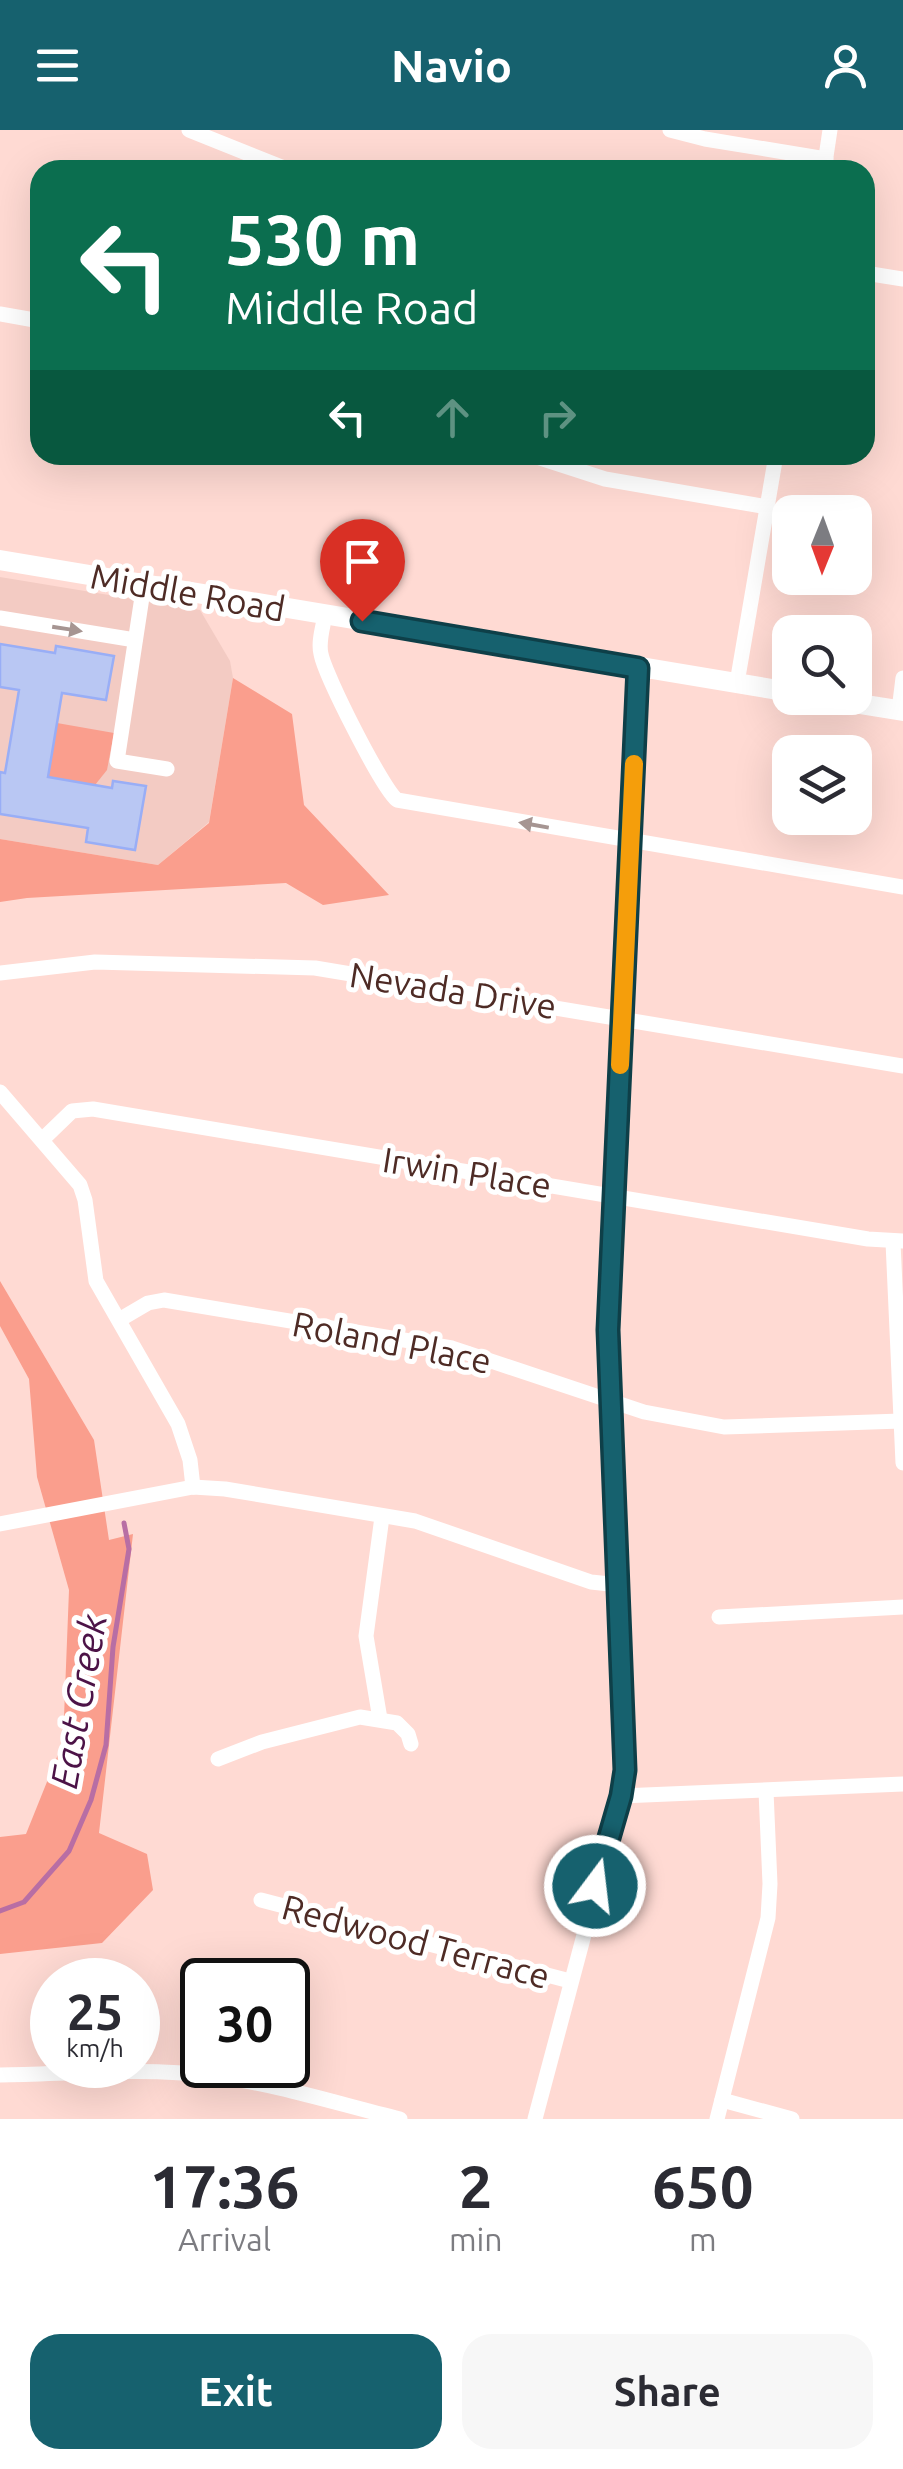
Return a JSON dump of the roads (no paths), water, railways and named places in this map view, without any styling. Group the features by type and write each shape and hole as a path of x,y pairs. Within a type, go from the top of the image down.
{"main road":[{"name":"Middle Road","path":"0,560 772,689"},
{"path":"872,706 901,711"}],"street":[{"path":"189,130 264,160"},
{"path":"670,130 802,160"},
{"path":"826,160 830,130"},
{"path":"875,275 903,279"},
{"path":"0,314 30,319"},
{"path":"561,465 605,480 767,508"},
{"path":"737,683 774,465"},
{"path":"144,584 117,761 166,769"},
{"path":"325,615 321,657 376,773 397,800 903,887"},
{"path":"0,618 135,640"},
{"path":"535,2119 621,1796 625,1753 608,1330 638,668"},
{"path":"901,711 903,678"},
{"name":"Nevada Drive","path":"0,974 95,962 316,968 903,1066"},
{"path":"0,1092 80,1186 96,1281 178,1424 190,1460 193,1488"},
{"name":"Irwin Place","path":"42,1140 72,1111 93,1109 898,1241"},
{"path":"898,1241 903,1464"},
{"name":"Roland Place","path":"119,1320 159,1300 462,1350 644,1412 745,1429 901,1421"},
{"path":"0,1524 193,1488 225,1489 415,1521 591,1582 619,1585"},
{"path":"380,1719 366,1615 382,1517"},
{"path":"720,1617 903,1608"},
{"path":"218,1759 262,1742 360,1717 397,1722 411,1744"},
{"path":"621,1796 903,1784"},
{"path":"717,2119 768,1918 766,1791"},
{"name":"Redwood Terrace","path":"261,1900 570,1981"},
{"path":"0,2075 166,2072 210,2076 284,2088 354,2114 400,2119"},
{"path":"722,2100 792,2119"}],"waterway":[{"name":"East Creek","path":"0,1911 24,1902 69,1851 91,1800 106,1745 113,1647 129,1549 124,1523"}]}
